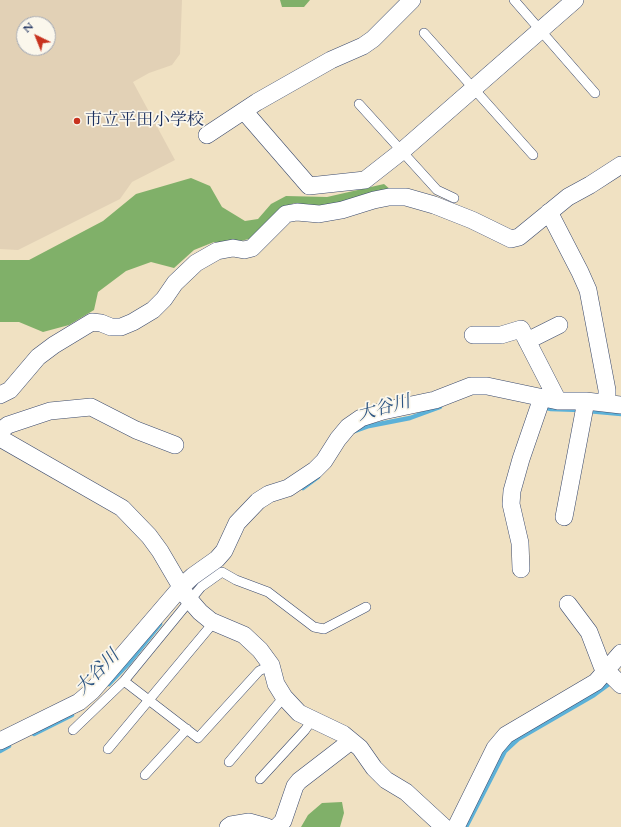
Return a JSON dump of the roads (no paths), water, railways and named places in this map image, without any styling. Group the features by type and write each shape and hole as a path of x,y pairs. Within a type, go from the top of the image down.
{"street":[{"path":"206,135 257,102 331,60 363,46 373,39 412,0"},
{"path":"244,111 309,186 365,180 402,151 574,0"},
{"path":"0,395 10,390 38,357 60,341 92,322 101,323 110,327 121,327 133,322 153,310 164,299 175,283 196,263 217,251 233,248 244,250 252,248 286,214 297,212 319,214 342,210 374,200 406,197 434,205 466,218 510,239 519,237 568,196 590,185 621,165"},
{"path":"0,742 79,702 87,695 186,593 192,576 217,559 224,550 236,523 258,501 269,494 288,488 315,470 324,461 338,439 348,427 362,418 383,411 435,400 471,386 487,386 539,405 558,401 585,408 614,404 607,390 588,290 549,212"},
{"path":"527,341 559,325"},
{"path":"473,335 502,335 521,329 558,401"},
{"path":"521,569 520,543 511,504 512,491 539,405"},
{"path":"0,431 8,425 50,411 92,407 136,430 175,445"},
{"path":"564,517 585,408"},
{"path":"0,438 122,508 149,536 160,550 186,593 200,612 214,622 244,635 260,650 271,665 276,684 284,697 299,713 343,734 360,748 374,768 386,780 406,792 441,826 444,827"},
{"path":"568,604 589,632 602,666 619,681 621,685"},
{"path":"456,827 495,748 506,735 596,682 621,653"},
{"path":"277,827 283,821 295,786 299,781 351,741"},
{"path":"228,827 231,825 249,822 267,827"}],"lane":[{"path":"514,0 595,93"},
{"path":"424,33 533,156"},
{"path":"359,104 437,190 454,198"},
{"path":"73,730 124,681 186,593 201,587 222,572 236,580 268,592 314,627 324,629 366,607"},
{"path":"108,749 214,622"},
{"path":"124,681 198,738 259,671 271,665"},
{"path":"230,762 284,697"},
{"path":"260,779 305,730 312,720"},
{"path":"145,775 187,729"}],"waterway":[{"name":"大谷川","path":"355,431 369,426 410,418 440,407"},
{"name":"大谷川","path":"543,407 551,409 581,410"},
{"name":"大谷川","path":"588,411 621,414"},
{"name":"大谷川","path":"303,488 318,477"},
{"name":"大谷川","path":"109,684 128,664 160,624"},
{"path":"466,827 505,751 518,739 594,695 609,684"},
{"name":"大谷川","path":"34,734 72,715"},
{"name":"大谷川","path":"0,751 9,746"}],"place":[{"name":"市立平田小学校","path":"77,121"}]}
